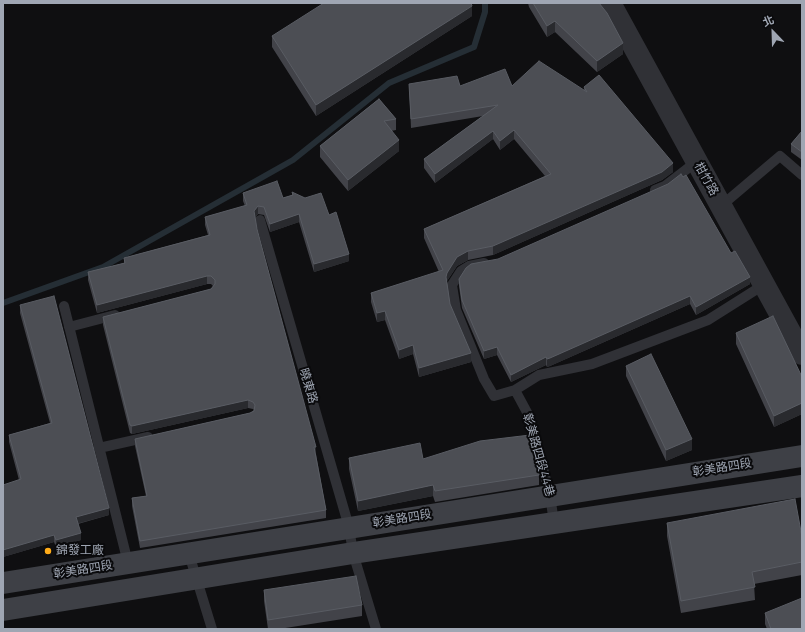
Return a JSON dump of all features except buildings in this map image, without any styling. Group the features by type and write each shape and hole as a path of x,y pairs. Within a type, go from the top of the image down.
{"main road":[{"name":"彰美路四段","path":"3,583 802,456"},
{"path":"3,610 353,553 802,486"}],"street":[{"name":"柑竹路","path":"610,3 802,354"}],"lane":[{"path":"721,206 780,156 802,175"},
{"path":"644,195 665,186 696,162"},
{"name":"曉東路","path":"260,220 349,527 353,553 376,629"},
{"path":"495,261 469,266 461,271 452,285 456,310 490,390 494,396 515,390 539,375 592,364 708,320 765,284"},
{"path":"64,306 128,563"},
{"path":"69,327 128,312"},
{"name":"彰美路四段44巷","path":"515,390 529,416 550,495 554,523"},
{"path":"99,448 159,435"},
{"path":"189,554 198,579 212,629"}],"waterway":[{"path":"3,303 103,267 293,160 389,83 474,47 485,12 485,3"}],"place":[{"name":"錦發工廠","path":"48,551"}]}
